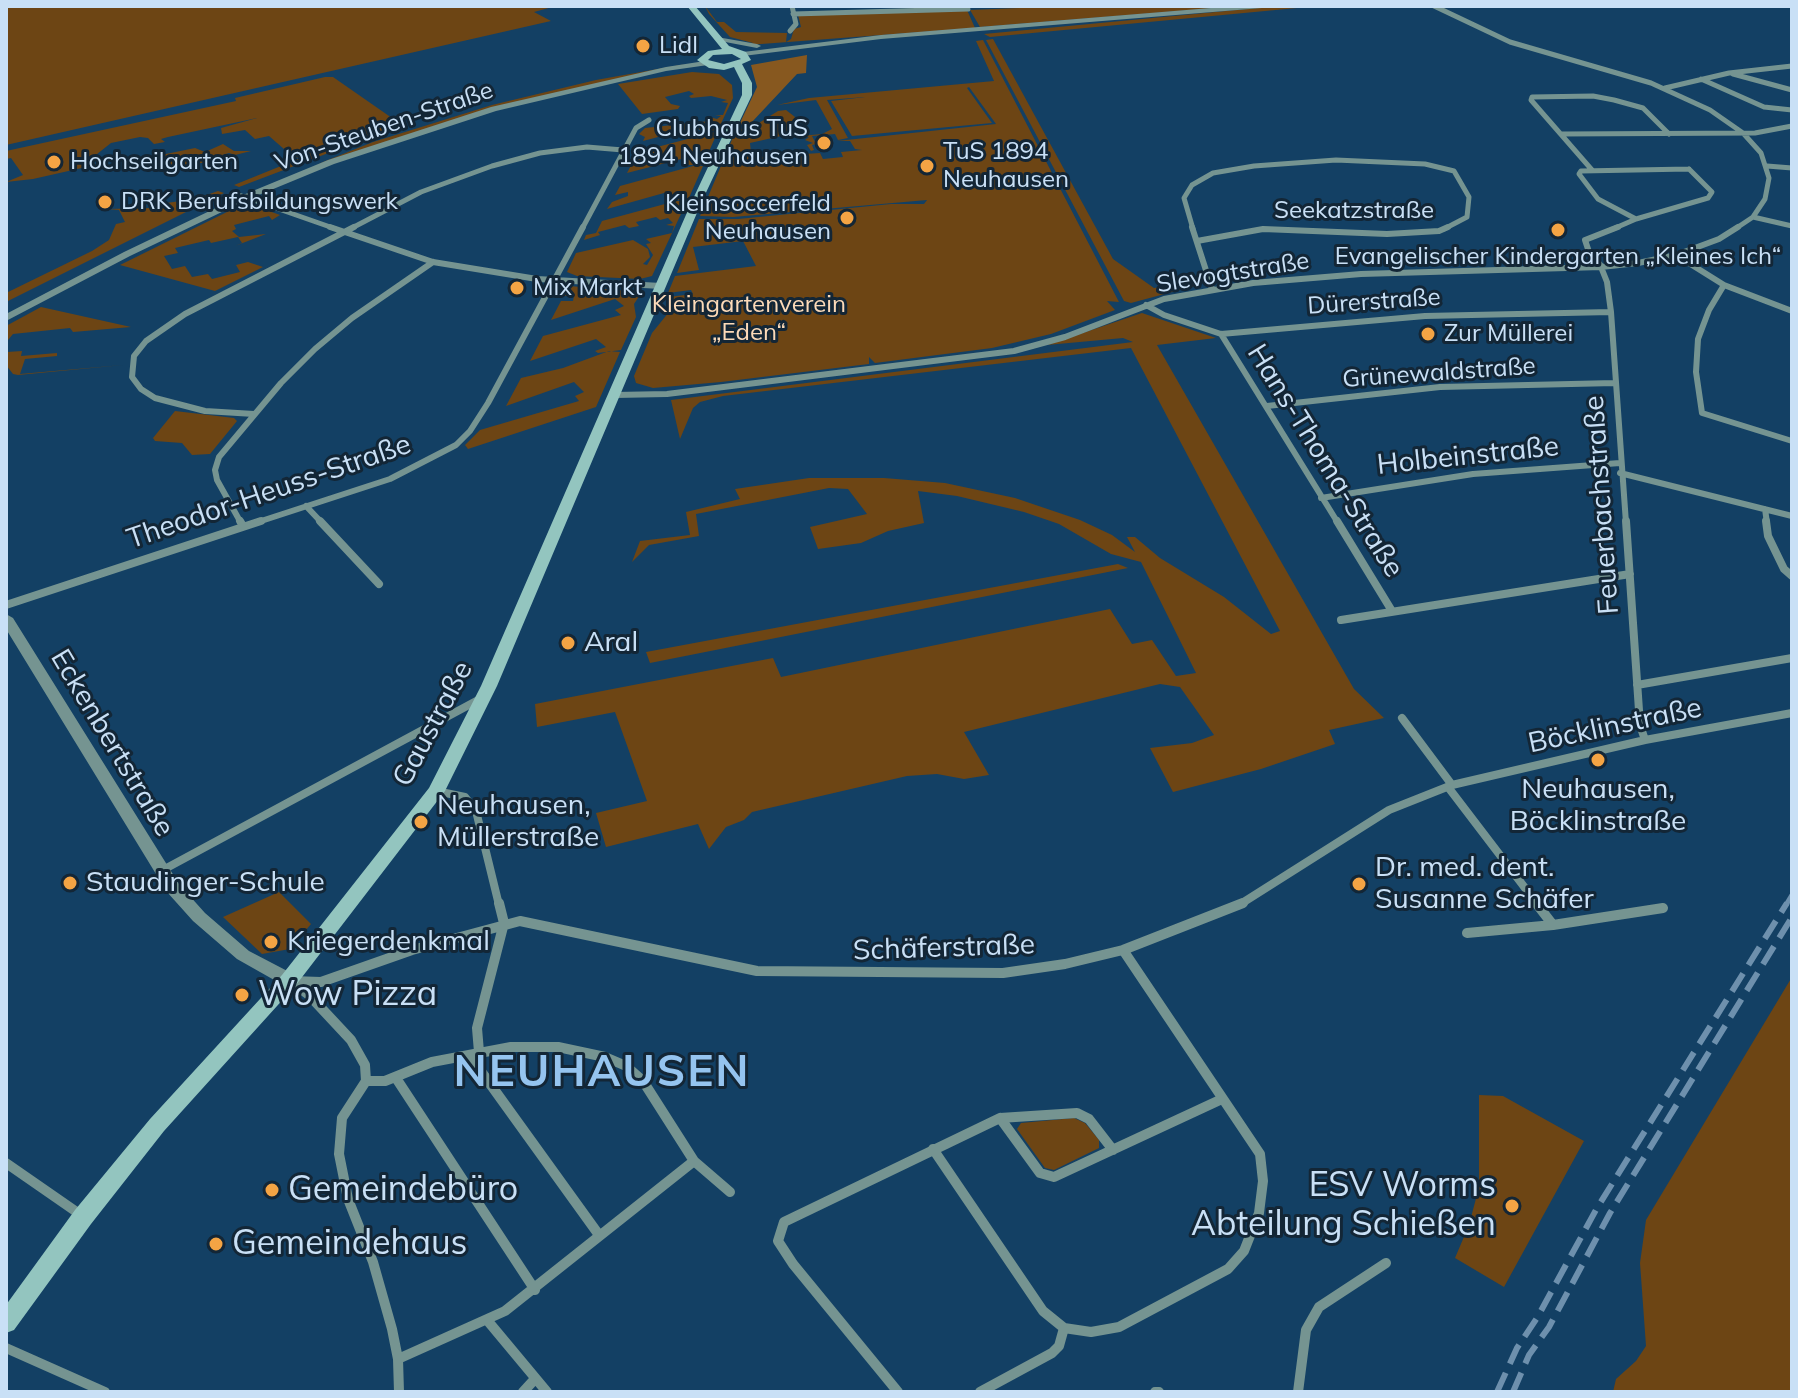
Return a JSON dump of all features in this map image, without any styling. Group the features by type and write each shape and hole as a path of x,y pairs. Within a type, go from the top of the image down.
{"main road":[{"path":"681,6 717,45"},
{"path":"691,6 717,45"},
{"name":"Von-Steuben-Straße","path":"717,45 743,59 724,67 704,60 717,45"},
{"name":"Gaustraße","path":"6,1323 83,1217 157,1125 289,980 436,791 484,697 748,91 743,59"},
{"path":"724,67 731,71 738,83 740,105"}],"street":[{"path":"790,31 796,24 792,6"},
{"path":"1078,22 1262,6"},
{"path":"1434,6 1517,44 1664,88 1710,110 1743,133 1761,153 1767,166 1767,194 1753,217 1792,226"},
{"path":"1445,6 1459,18"},
{"path":"793,14 968,9"},
{"name":"Von-Steuben-Straße","path":"717,45 817,45 1078,22"},
{"name":"Von-Steuben-Straße","path":"743,59 1078,22"},
{"name":"Von-Steuben-Straße","path":"743,59 817,45"},
{"name":"Von-Steuben-Straße","path":"6,308 241,196 331,162 463,117 704,60"},
{"path":"1664,88 1729,73 1792,66"},
{"path":"1729,73 1792,90"},
{"path":"1700,79 1764,107 1792,110"},
{"path":"1592,170 1531,100 1532,97 1593,96 1614,100 1643,108 1669,134"},
{"name":"Theodor-Heuss-Straße","path":"6,605 409,472 466,436 494,392 636,127 649,120"},
{"path":"1559,134 1743,133 1792,126"},
{"path":"254,414 205,411 155,398 141,389 132,377 134,356 146,341 185,314 421,192 511,160 580,148 623,150"},
{"name":"Seekatzstraße","path":"1197,241 1263,229 1424,233 1461,223 1467,217 1470,204 1456,172 1436,165 1356,160 1254,166 1213,173 1188,189 1184,198 1197,241 1212,289"},
{"path":"1767,166 1792,168"},
{"path":"1689,169 1712,192 1708,198 1636,219 1598,199 1579,174 1592,170 1689,169"},
{"name":"Von-Steuben-Straße","path":"6,318 241,196"},
{"path":"241,196 433,262 487,273 661,286"},
{"name":"Slevogtstraße","path":"615,395 667,394 1003,352 1049,342 1146,305 1212,289 1361,274 1602,267 1676,255 1719,239 1753,217"},
{"name":"Feuerbachstraße","path":"1636,219 1585,240 1589,252 1602,267 1611,312 1620,473 1637,685 1645,740"},
{"path":"1676,255 1724,285 1792,311"},
{"path":"243,526 219,485 215,470 219,457 254,414 315,349 352,318 433,262"},
{"path":"1724,285 1709,310 1698,339 1696,372 1702,413 1792,441"},
{"name":"Dürerstraße","path":"1146,305 1164,315 1221,334 1425,316 1611,312"},
{"name":"Hans-Thoma-Straße","path":"1221,334 1392,611"},
{"name":"Grünewaldstraße","path":"1267,406 1440,387 1615,383"},
{"name":"Holbeinstraße","path":"1321,498 1473,474 1620,463"},
{"path":"1620,473 1792,516"},
{"path":"306,506 379,584"},
{"path":"1765,509 1768,536 1784,569 1792,576"},
{"path":"1341,620 1630,574"},
{"name":"Eckenbertstraße","path":"6,618 160,871 185,903 259,967 289,980"},
{"path":"1637,685 1792,658"},
{"path":"160,871 484,697"},
{"name":"Böcklinstraße","path":"1450,786 1645,740 1792,713"},
{"path":"1402,718 1553,925"},
{"name":"Schäferstraße","path":"289,980 321,982 504,923 529,922 757,971 1003,973 1065,964 1123,950 1232,909 1389,810 1450,786"},
{"path":"436,791 465,797 472,803 504,923 477,1028 473,1064 599,1235"},
{"path":"1467,933 1553,925 1663,908"},
{"path":"933,1149 1043,1311 1064,1328 1091,1332 1119,1327 1237,1261 1259,1213 1263,1169 1252,1140 1123,950"},
{"path":"289,980 309,995 351,1040 365,1065 366,1081 342,1118 339,1154 348,1199 373,1262 398,1359 399,1392"},
{"path":"366,1081 396,1078 432,1062 539,1046 567,1048 615,1060 643,1081 694,1161 730,1192"},
{"path":"396,1078 535,1290"},
{"path":"1000,1118 1040,1173 1047,1177 1060,1176 1222,1099"},
{"path":"898,1392 793,1264 778,1241 779,1230 794,1215 1000,1118 1077,1113 1089,1119 1113,1150"},
{"path":"398,1359 487,1320 535,1290 694,1161"},
{"path":"6,1163 83,1217"},
{"path":"1298,1392 1306,1330 1319,1307 1386,1263"},
{"path":"487,1320 547,1392"},
{"path":"980,1392 1052,1353 1059,1346 1064,1328"},
{"path":"6,1348 105,1392"},
{"path":"523,1392 534,1380"}],"green space":[{"path":"6,6 556,6 534,12 551,21 6,145"},
{"path":"705,6 717,22 724,22 736,32 787,33 786,42 791,39 794,29 801,27 798,15 967,10 975,28 748,45 753,43 730,37 709,14"},
{"path":"1241,6 980,27 970,10 1044,7"},
{"path":"1279,6 1318,6 990,37 984,34"},
{"path":"993,39 1113,259 1154,288 1200,281 1198,285 1131,303 1124,301 986,40"},
{"name":"Kleingartenverein „Eden“","path":"983,40 1119,302 1107,301 1115,310 1051,334 992,348 875,363 869,357 869,364 721,382 653,388 636,383 634,376 652,333 669,312 668,297 693,294 691,290 668,293 675,276 756,266 743,241 693,247 699,270 677,273 699,219 738,219 891,204 924,204 927,200 733,217 700,216 736,130 754,126 778,111 786,110 795,117 790,130 781,136 750,143 751,153 757,153 759,157 820,153 823,159 843,157 841,152 862,150 855,149 850,141 837,141 996,124 969,87 992,123 852,136 831,101 865,97 827,100 848,138 838,140 835,134 812,136 816,144 812,145 814,150 811,151 807,145 813,143 805,140 809,137 800,136 822,134 832,129 816,100 777,105 809,98 994,81 976,41"},
{"path":"686,64 494,107 318,164 373,142 492,105 596,80"},
{"path":"692,72 719,74 732,85 733,98 718,130 704,133 696,127 643,141 645,137 639,134 645,128 710,121 710,117 717,119 721,116 715,115 723,115 728,103 721,102 727,100 711,96 691,98 689,96 694,94 689,91 665,97 671,104 680,106 678,109 642,114 618,84"},
{"path":"333,77 402,125 239,187 234,185 281,166 290,159 304,159 292,156 269,136 255,139 245,130 222,134 221,128 257,118 168,137 161,139 165,142 154,144 148,138 140,137 111,143 92,158 95,165 6,182 23,175 11,158 6,159 6,151 236,101 235,98"},
{"path":"718,131 703,165 689,165 681,159 627,173 638,152"},
{"path":"223,144 234,151 251,151 235,155 229,153 222,155 226,157 164,172 158,163 160,158 156,156 195,148 205,152"},
{"path":"703,166 688,200 673,200 664,193 607,209 612,202 628,196 628,192 615,195 620,186"},
{"path":"218,191 224,193 6,302 6,293 109,240 116,224 125,222 119,210 108,209 151,208 152,205 195,199"},
{"path":"676,201 687,201 652,276 640,279 577,276 567,272 576,253 633,240 648,249 650,257 643,264 647,265 653,255 646,244 651,243 646,239 672,233 674,226 666,225 673,223 668,218 660,220 656,217 636,222 639,226 629,228 625,225 598,232 600,235 584,240 586,235 596,233 602,221"},
{"path":"255,206 280,215 272,220 269,216 234,225 236,229 232,231 239,237 266,234 235,246 242,243 238,237 211,243 209,240 175,248 178,253 164,256 172,269 185,266 192,277 208,274 212,279 240,272 236,265 248,262 263,267 215,291 120,265 233,209"},
{"path":"569,286 642,292 634,304 636,317 621,350 598,353 595,351 606,347 596,339 530,361 543,336 621,315 615,310 624,306 615,299 551,320 561,301 573,301 574,296 564,296"},
{"path":"41,307 131,327 73,332 70,328 13,334 8,340 7,352 22,351 21,356 57,353 57,356 25,359 20,374 123,365 18,375 13,374 6,365 6,326"},
{"path":"1142,313 1216,338 1157,345 1354,689 1384,718 1329,730 1335,744 1261,769 1173,792 1150,748 1192,743 1214,735 1180,687 1160,684 964,732 989,775 964,779 937,774 907,776 752,812 744,820 726,827 709,849 698,824 606,847 596,813 647,801 615,712 537,727 535,704 773,658 781,677 1110,609 1132,644 1152,640 1176,676 1196,673 1141,562 1111,554 1059,524 957,496 918,491 924,523 888,531 861,543 818,549 810,527 867,514 848,489 829,488 696,514 699,536 649,545 632,562 640,541 690,535 686,512 740,499 735,489 809,478 884,478 945,483 1015,498 1080,520 1112,535 1135,552 1127,537 1135,537 1160,558 1224,597 1271,634 1280,631 1131,348 723,396 700,402 693,408 680,439 671,400 1133,342 1123,338 1047,345"},
{"path":"609,351 620,352 596,407 468,449 465,445 480,430 579,401 575,396 584,392 574,382 506,406 521,378 563,368"},
{"path":"175,411 234,418 237,421 210,454 192,455 182,443 155,441 153,438"},
{"path":"1118,564 1128,568 650,663 646,652"},
{"path":"279,892 311,924 290,949 262,954 223,917"},
{"path":"1792,977 1792,1392 1613,1392 1616,1379 1636,1361 1646,1346 1640,1263 1646,1220"},
{"name":"ESV Worms Abteilung Schießen","path":"1479,1095 1503,1096 1584,1141 1504,1287 1455,1258 1469,1225 1479,1187"},
{"path":"1074,1118 1085,1123 1099,1140 1099,1148 1054,1170 1045,1168 1017,1129 1021,1123"}],"shaded area":[{"path":"807,55 806,73 797,74 751,123 739,125 757,87 751,65"}],"railway":[{"path":"1786,905 1792,895"},
{"path":"1497,1392 1517,1348 1537,1318 1597,1208 1787,903"},
{"path":"1513,1392 1529,1355 1549,1327 1610,1213 1792,917"}],"place":[{"name":"Lidl","path":"643,46"},
{"name":"Clubhaus TuS 1894 Neuhausen","path":"824,143"},
{"name":"Hochseilgarten","path":"54,162"},
{"name":"TuS 1894 Neuhausen","path":"927,166"},
{"name":"DRK Berufsbildungswerk","path":"105,202"},
{"name":"Kleinsoccerfeld Neuhausen","path":"847,218"},
{"name":"Evangelischer Kindergarten „Kleines Ich“","path":"1558,230"},
{"name":"Mix Markt","path":"517,288"},
{"name":"Zur Müllerei","path":"1428,334"},
{"name":"Aral","path":"568,643"},
{"name":"Neuhausen, Böcklinstraße","path":"1598,760"},
{"name":"Neuhausen, Müllerstraße","path":"421,822"},
{"name":"Staudinger-Schule","path":"70,883"},
{"name":"Dr. med. dent. Susanne Schäfer","path":"1359,884"},
{"name":"Kriegerdenkmal","path":"271,942"},
{"name":"Wow Pizza","path":"242,995"},
{"name":"Gemeindebüro","path":"272,1190"},
{"name":"ESV Worms Abteilung Schießen","path":"1512,1206"},
{"name":"Gemeindehaus","path":"216,1244"}],"district":[{"name":"NEUHAUSEN","path":"602,1073"}]}
